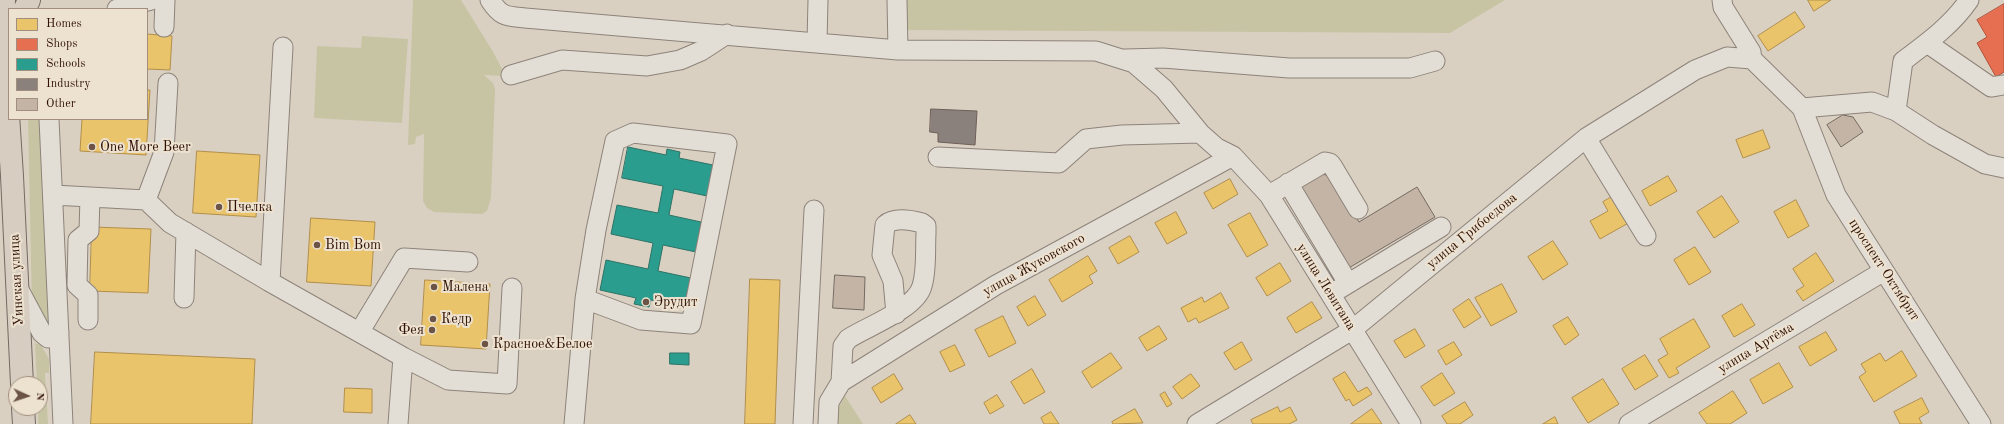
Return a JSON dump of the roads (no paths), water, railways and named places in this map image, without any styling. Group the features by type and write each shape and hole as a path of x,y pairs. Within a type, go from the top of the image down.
{"main road":[{"name":"Уинская улица","path":"4,0 3,38 8,115"},
{"name":"Уинская улица","path":"8,120 22,376"},
{"name":"Уинская улица","path":"12,176 13,120"}],"street":[{"path":"121,8 151,0"},
{"path":"164,27 165,0"},
{"path":"490,0 498,12 504,16 727,34 898,50 1096,51 1124,59 1163,58 1289,68 1410,68 1435,61"},
{"path":"817,42 818,0"},
{"path":"897,0 898,50"},
{"path":"1722,0 1724,7 1751,52 1752,58 1802,108 1872,102 1896,111 1933,135 1986,164 2004,168"},
{"path":"1896,111 1903,61 1927,43 1965,7 1976,0"},
{"path":"511,75 562,60 647,66 680,60 701,52 727,34"},
{"path":"1927,43 1991,87 2004,85"},
{"path":"270,282 283,47"},
{"name":"улица Грибоедова","path":"1197,424 1352,330 1586,138 1695,70 1727,57 1752,58"},
{"name":"улица Левитана","path":"1124,59 1134,63 1164,89 1200,134 1217,148 1233,156 1269,194 1411,424"},
{"path":"146,200 164,152 168,83"},
{"name":"проспект Октябрят","path":"1802,108 1836,195 1981,424"},
{"path":"49,120 63,424"},
{"path":"574,424 584,299 596,230 615,141 633,133 727,144 691,324 641,320 584,299"},
{"path":"938,157 1059,163 1086,139 1122,135 1200,134"},
{"path":"1586,138 1646,236"},
{"name":"улица Жуковского","path":"841,382 996,285 1233,156"},
{"path":"1269,194 1321,163 1330,163 1358,209"},
{"path":"1288,183 1348,283"},
{"path":"53,195 146,200 170,223 270,282 360,331 403,357 448,380 507,384 512,288"},
{"path":"88,320 88,295 77,285 78,240 89,231 90,197"},
{"path":"803,424 814,210"},
{"path":"1330,294 1441,227"},
{"path":"184,298 186,232"},
{"path":"360,331 404,258 468,262"},
{"name":"улица Артёма","path":"1629,424 1884,271"},
{"path":"18,286 42,333 48,338 56,337 59,332"},
{"path":"828,424 829,402 841,382 843,346 848,339 896,314"},
{"path":"398,424 403,357"}],"place":[{"name":"One More Beer","path":"92,147"},
{"name":"Пчелка","path":"219,207"},
{"name":"Bim Bom","path":"317,245"},
{"name":"Малена","path":"434,287"},
{"name":"Эрудит","path":"646,302"},
{"name":"Кедр","path":"433,319"},
{"name":"Фея","path":"432,330"},
{"name":"Красное&Белое","path":"485,344"}]}
